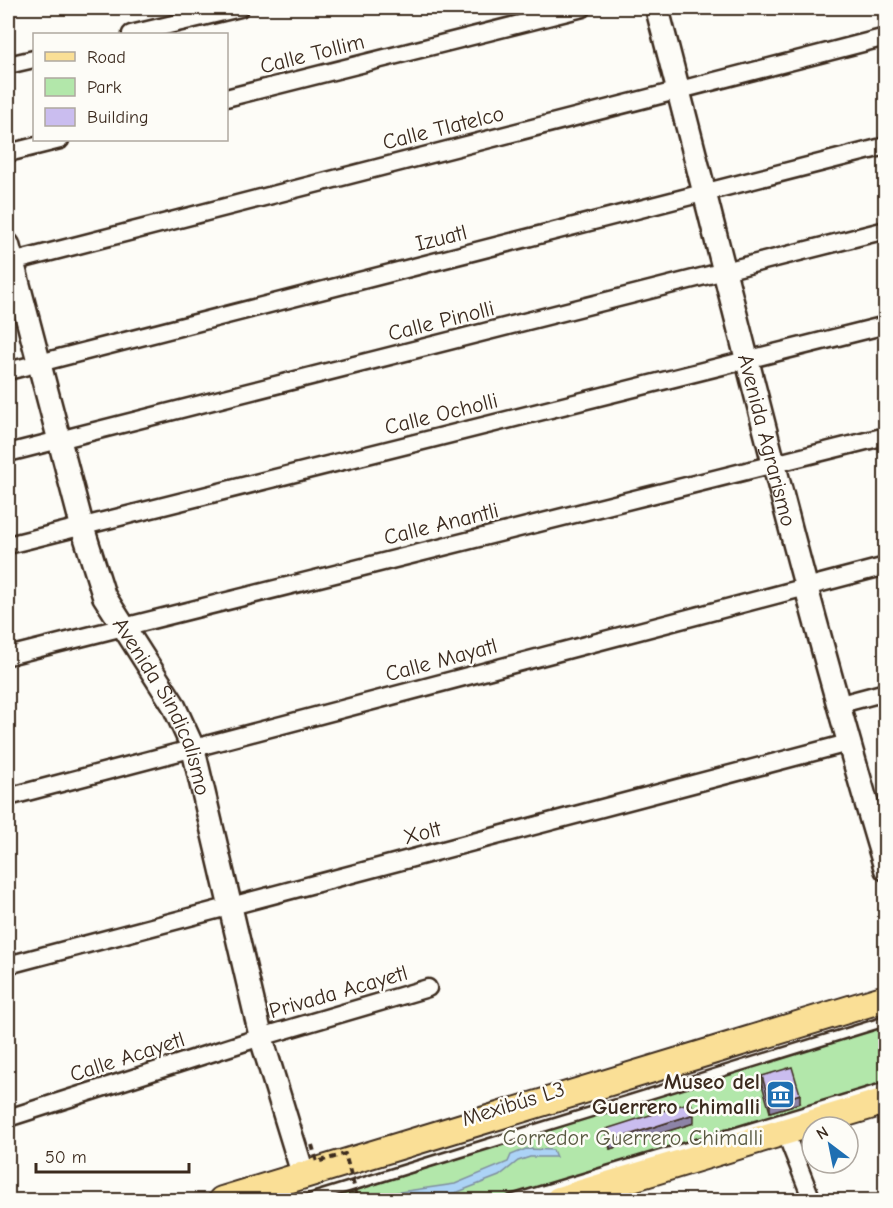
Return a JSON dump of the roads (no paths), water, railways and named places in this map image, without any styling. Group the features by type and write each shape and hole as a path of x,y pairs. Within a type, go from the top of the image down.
{"main road":[{"name":"Avenida Agrarismo","path":"657,8 772,464 837,705 881,841 885,869"},
{"name":"Avenida Sindicalismo","path":"10,253 82,526 104,596 173,704 193,747 261,1037 303,1174"},
{"path":"222,1200 885,998"},
{"path":"559,1200 885,1101"}],"street":[{"path":"135,33 240,8"},
{"name":"Calle Tollim","path":"228,97 584,8"},
{"name":"Calle Tlatelco","path":"10,253 678,90 885,37"},
{"path":"8,65 33,58"},
{"path":"8,153 56,141"},
{"name":"Izuatl","path":"8,371 885,146"},
{"name":"Calle Pinolli","path":"8,453 885,231"},
{"name":"Calle Ocholli","path":"8,544 885,325"},
{"name":"Calle Anantli","path":"8,656 124,625 885,436"},
{"name":"Calle Mayatl","path":"8,797 885,566"},
{"path":"837,705 885,692"},
{"name":"Xolt","path":"8,965 848,743"},
{"name":"Privada Acayetl","path":"261,1037 428,988"},
{"name":"Calle Acayetl","path":"8,1118 261,1037"},
{"path":"785,1132 812,1200"}],"lane":[{"path":"306,1200 885,1021"},
{"name":"Mexibús L3","path":"255,1200 636,1085"},
{"path":"511,1200 885,1087"}],"water":[{"path":"526,1149 553,1150 556,1157 530,1157 518,1161 499,1176 458,1192 420,1200 344,1200 455,1184 508,1162 511,1155"}],"place":[{"name":"Museo del Guerrero Chimalli","path":"781,1094"}],"park label":[{"name":"Corredor Guerrero Chimalli","path":"633,1137"}]}
